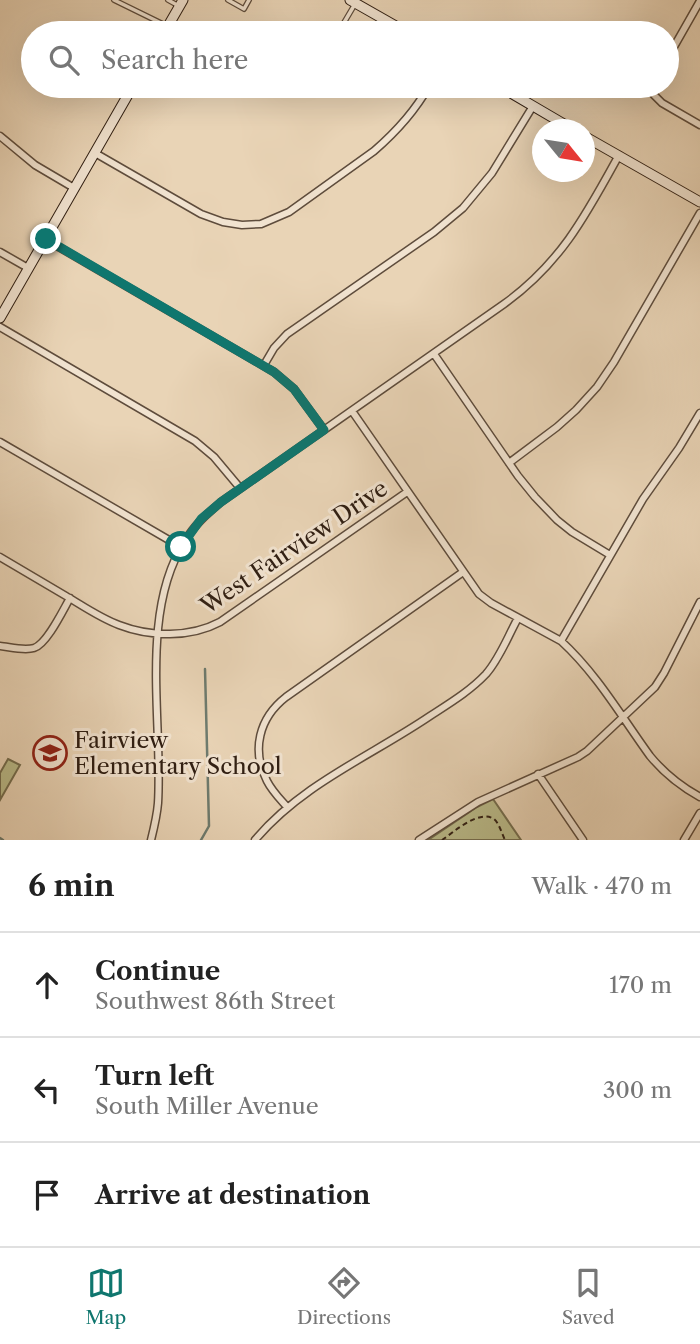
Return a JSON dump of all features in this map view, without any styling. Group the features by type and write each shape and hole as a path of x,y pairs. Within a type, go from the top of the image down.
{"main road":[{"path":"353,2 386,21"},
{"path":"170,21 181,3"},
{"path":"0,318 127,98"},
{"path":"519,98 555,119"},
{"path":"595,142 700,202"}],"street":[{"path":"679,39 699,6"},
{"path":"95,153 201,214 223,222 261,224 301,204 374,151 396,131 421,98"},
{"path":"658,98 662,103 700,125"},
{"path":"264,365 287,334 463,208 492,173 533,106"},
{"path":"0,136 35,165 74,188"},
{"path":"151,840 158,803 159,615 166,581 181,547 201,519 221,502 518,295 550,264 573,234 619,155"},
{"path":"509,463 557,427 597,387 700,213"},
{"path":"46,239 264,365 294,389 324,430"},
{"path":"0,252 28,268"},
{"path":"0,327 195,441 215,457 240,488"},
{"path":"434,354 528,489 557,520 610,555"},
{"path":"352,411 483,598 561,641 593,674 660,769 700,797"},
{"path":"561,641 643,499 700,413"},
{"path":"0,442 181,547"},
{"name":"West Fairview Drive","path":"0,557 120,626 145,632 183,634 220,622 407,492"},
{"path":"287,807 267,782 259,756 262,728 271,710 463,572"},
{"path":"0,646 26,649 38,647 49,634 70,598"},
{"path":"419,840 478,802 584,754 659,682 700,602"},
{"path":"255,840 287,807 319,784 420,723 471,688 493,665 518,618"},
{"path":"538,774 583,840"},
{"path":"684,840 700,813"}],"lane":[{"path":"114,0 150,21"},
{"path":"167,0 181,3"},
{"path":"228,0 244,9 249,0"},
{"path":"344,21 353,2"}],"path":[{"path":"442,840 479,817 493,819 505,840"}],"green space":[{"path":"8,759 20,765 0,800 0,773"},
{"path":"493,799 521,840 428,840 477,807"}],"waterway":[{"path":"201,840 209,826 205,669"}],"place":[{"name":"Fairview Elementary School","path":"50,753"}],"route":[{"path":"46,239 264,365 294,389 324,430 221,502 201,519 181,547"}]}
